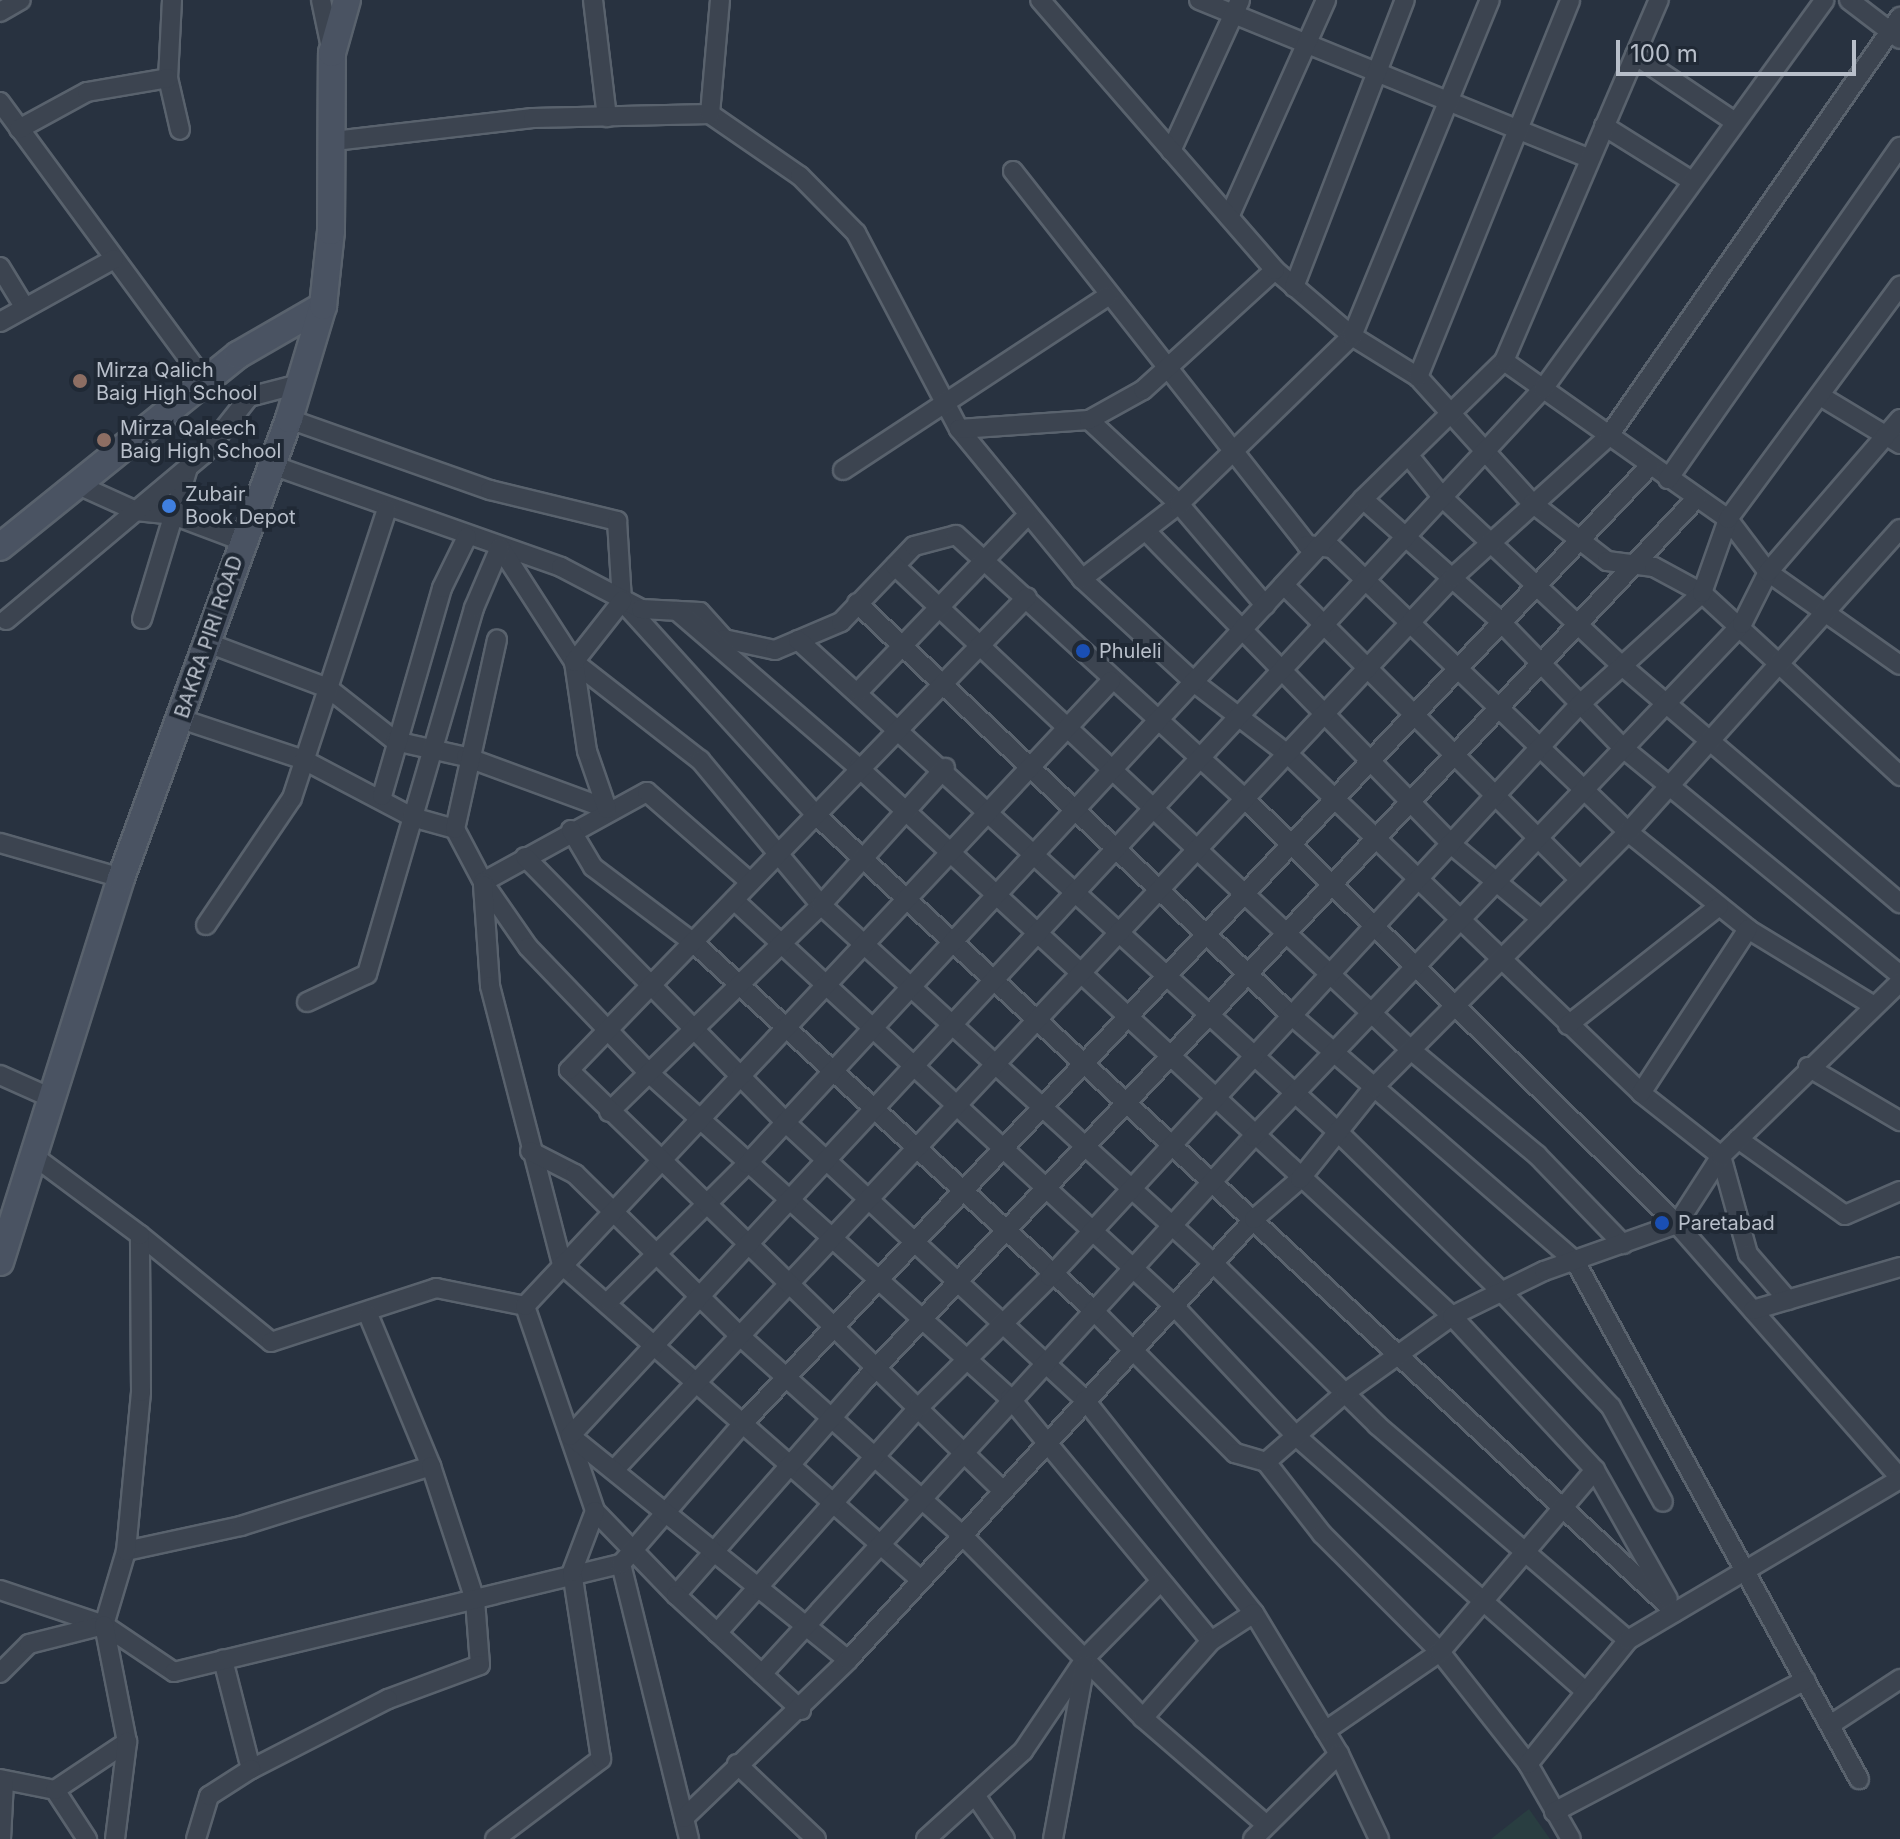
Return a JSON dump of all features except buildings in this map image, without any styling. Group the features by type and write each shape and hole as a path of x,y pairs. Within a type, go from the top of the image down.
{"street":[{"path":"172,0 168,78 180,130"},
{"path":"321,0 332,53"},
{"name":"BAKRA PIRI ROAD","path":"0,1262 54,1099 121,878 289,419 323,306 334,141 332,53 347,0"},
{"path":"593,0 607,117"},
{"path":"710,114 720,0"},
{"path":"1040,0 1275,270 1352,336 1418,377 1448,418 1532,503 1607,561 1654,567 1702,593 1742,624 1778,667 1900,776"},
{"path":"1199,0 1238,7 1308,44 1590,159"},
{"path":"1229,217 1326,0"},
{"path":"1294,287 1405,0"},
{"path":"1082,579 1147,532 1179,504 1352,336 1490,0"},
{"path":"1418,377 1570,0"},
{"path":"609,1301 747,1164 989,895 1195,683 1363,499 1504,361 1659,0"},
{"path":"570,1436 1077,892 1243,720 1283,672 1409,539 1543,389 1825,0"},
{"path":"616,1468 995,1069 1033,1022 1119,930 1247,801 1452,578 1490,540 1608,437 1896,29 1849,0"},
{"path":"1171,151 1238,7"},
{"path":"1635,55 1735,122"},
{"path":"19,129 87,92 168,78"},
{"path":"0,102 205,381"},
{"path":"334,141 533,118 710,114 800,176 856,233 959,429 1082,579 1195,683 1289,755 1641,1093 1721,1156 1748,1254 1788,1300"},
{"path":"1604,126 1692,181"},
{"path":"1668,479 1900,147"},
{"path":"1013,171 1229,454 1307,545 1332,548 1365,586 1456,665 1537,752 1628,832 1748,929 1871,1004"},
{"path":"0,322 114,259"},
{"path":"0,267 25,308"},
{"path":"959,429 1089,420 1166,372 1275,270"},
{"path":"717,1633 917,1409 1050,1277 1126,1187 1376,926 1578,706 1702,593 1728,519 1822,397 1900,286"},
{"path":"843,470 1108,296"},
{"path":"0,547 74,483 205,381 323,306"},
{"path":"1504,361 1728,519 1768,572 1827,614 1897,657"},
{"path":"6,620 188,468 249,397 299,384"},
{"path":"1822,397 1894,440"},
{"path":"289,419 490,490 617,521 622,601 574,662 587,751 607,809"},
{"path":"762,1674 921,1500 960,1452 1133,1270 1253,1137 1584,794 1623,748 1742,624 1768,572 1894,440 1900,419"},
{"path":"1089,420 1179,504 1265,605"},
{"path":"1409,456 1443,498 1536,581 1577,625 1707,742 1900,903"},
{"path":"272,465 387,509 561,567 622,601 818,817 905,901 1125,1106 1254,1219 1394,1356 1675,1612"},
{"path":"0,1590 104,1625 174,1672 475,1600 627,1558 744,1422 962,1195 1038,1109 1414,713 1498,619 1650,466"},
{"path":"142,619 188,468"},
{"path":"74,483 136,511 173,515 242,541"},
{"path":"676,1595 878,1368 963,1283 1083,1149 1457,757 1496,710 1697,498"},
{"path":"1363,499 1498,619 1538,665 1623,748 1900,975"},
{"path":"206,925 292,798 387,509"},
{"path":"859,691 1028,515"},
{"path":"684,1818 737,1764 801,1710 1001,1489 1134,1353 1254,1219 1300,1179 1374,1087 1628,832 1827,614 1900,529"},
{"path":"1147,532 1242,633 1372,756 1452,845 1541,919"},
{"path":"622,601 700,612 724,639 775,650 841,622 914,546 956,535 1027,597 1111,681 1247,801 1331,887 1456,1003 1677,1224 1900,1478 1628,1640 1528,1764"},
{"path":"382,796 395,741 442,588 467,537"},
{"path":"500,547 574,662 700,760 777,859 821,905 954,1024 995,1069 1038,1109 1213,1263 1345,1393 1523,1555 1628,1640"},
{"path":"307,1002 367,974 431,752 500,547"},
{"path":"895,566 1333,970 1411,1050 1537,1155 1623,1244"},
{"path":"1284,585 1322,631 1500,794 1580,880"},
{"path":"1001,1489 878,1368 832,1331 746,1249 569,1070 652,992 749,881 777,859 818,817 858,767 1027,597"},
{"path":"857,603 1291,1015 1575,1261 1859,1779"},
{"path":"677,611 858,767 989,895 1452,1316 1595,1470 1675,1612"},
{"path":"497,640 466,757 455,829 483,882 528,947 649,1073 829,1243 880,1282 922,1325 1010,1398 1211,1641"},
{"path":"798,640 945,768 1032,852 1166,973 1251,1058 1338,1132 1502,1292 1611,1407 1663,1502"},
{"path":"208,643 328,688 395,741 431,752 466,757 607,809"},
{"path":"525,1306 1111,681"},
{"path":"181,719 304,760 382,796 412,817 455,829"},
{"path":"609,1112 821,905 859,856 945,768"},
{"path":"483,882 607,809 647,792 749,881"},
{"path":"571,830 593,867 695,944 735,986 870,1113 1050,1277 1093,1310 1235,1453 1266,1462 1322,1534 1440,1652 1528,1764 1571,1839"},
{"path":"0,843 121,878"},
{"path":"525,857 652,992 785,1122 830,1159 1085,1400 1254,1613 1339,1754 1377,1838"},
{"path":"483,882 490,986 530,1151 562,1265 609,1301 920,1579"},
{"path":"734,900 827,985 912,1070 957,1108 1087,1231 1174,1306 1296,1436 1586,1692"},
{"path":"1568,1025 1719,906"},
{"path":"1641,1093 1748,929"},
{"path":"1266,1462 1345,1393 1452,1316 1575,1261 1677,1224 1721,1156 1871,1004 1900,982"},
{"path":"1808,1067 1900,1121"},
{"path":"0,1075 54,1099"},
{"path":"1738,1139 1845,1215 1900,1191"},
{"path":"530,1151 575,1174 740,1336 873,1459 962,1535 1087,1656 1143,1718 1263,1822"},
{"path":"35,1157 140,1235 271,1342 368,1314 436,1288 525,1306"},
{"path":"115,1839 127,1742 104,1625 126,1551 141,1392 140,1235"},
{"path":"1753,1310 1900,1267"},
{"path":"525,1306 595,1511 627,1558 676,1595 801,1710"},
{"path":"196,1839 209,1796 251,1769 388,1699 480,1665 475,1600 431,1466 368,1314"},
{"path":"570,1436 616,1468 803,1629 848,1660"},
{"path":"126,1551 241,1526 431,1466"},
{"path":"1325,1731 1440,1652 1485,1605 1557,1507 1595,1470"},
{"path":"495,1839 601,1759 572,1572 595,1511"},
{"path":"627,1558 689,1839"},
{"path":"926,1839 1023,1751 1087,1656 1160,1582"},
{"path":"1143,1718 1211,1641 1254,1613"},
{"path":"0,1673 29,1644 104,1625"},
{"path":"1053,1839 1087,1656"},
{"path":"223,1660 251,1769"},
{"path":"1830,1725 1900,1679"},
{"path":"1554,1812 1805,1680"},
{"path":"1,1839 2,1781 55,1790 127,1742"},
{"path":"1253,1839 1263,1822 1339,1754"},
{"path":"737,1764 816,1839"},
{"path":"55,1790 87,1839"},
{"path":"975,1795 1005,1839"}],"green space":[{"path":"1529,1809 1550,1839 1491,1839"}],"place":[{"name":"Mirza Qalich Baig High School","path":"80,381"},
{"name":"Mirza Qaleech Baig High School","path":"104,440"},
{"name":"Zubair Book Depot","path":"169,506"},
{"name":"Phuleli","path":"1083,651"},
{"name":"Paretabad","path":"1662,1223"}]}
